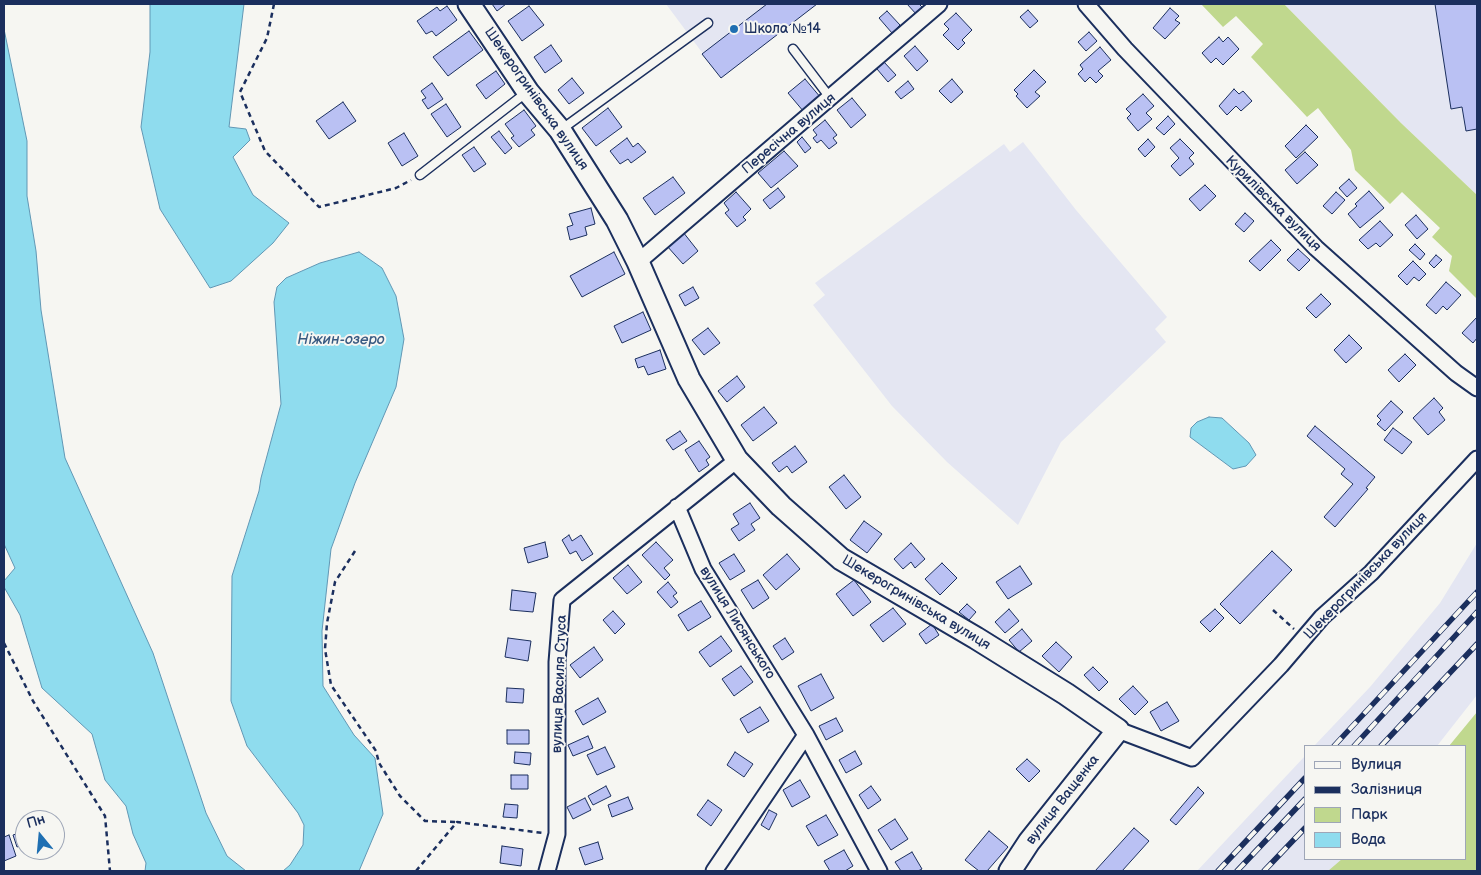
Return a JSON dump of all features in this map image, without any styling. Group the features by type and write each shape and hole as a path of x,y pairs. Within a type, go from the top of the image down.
{"street":[{"name":"Шекерогринівська вулиця","path":"469,4 528,92 560,130 617,220 638,262 689,379 737,460 781,506 841,559 984,643 1066,694 1118,730 1192,758 1305,638 1322,617 1371,573 1477,459"},
{"name":"Пересічна вулиця","path":"638,262 831,99 939,4"},
{"name":"Курилівська вулиця","path":"1086,4 1124,49 1316,248 1456,373 1477,388"},
{"name":"вулиця Василя Стуса","path":"547,871 557,834 558,662 562,600 737,460"},
{"name":"вулиця Лисянського","path":"677,507 703,569 806,735 879,871"},
{"name":"вулиця Ващенка","path":"1010,871 1029,842 1118,730"},
{"path":"714,871 806,735"}],"lane":[{"path":"560,130 708,23"},
{"path":"793,49 831,99"},
{"path":"420,175 528,92"}],"path":[{"path":"274,4 267,38 240,92 265,151 319,207 396,188 420,175"},
{"path":"355,551 335,582 327,624 325,649 330,685 376,751 379,763 400,796 425,822 457,822 557,834"},
{"path":"1272,610 1305,638"},
{"path":"4,643 33,701 105,816 110,871"},
{"path":"416,871 457,822"}],"shaded area":[{"name":"Школа №14","path":"666,4 817,4 721,78"},
{"path":"1284,4 1477,4 1477,195 1401,123"},
{"path":"1023,142 1076,210 1167,317 1155,329 1166,342 1061,442 1018,525 947,462 892,406 813,305 825,295 815,283 1004,144 1010,152"},
{"path":"1477,543 1477,695 1438,745 1315,745 1370,687 1440,603"},
{"path":"1304,757 1304,860 1344,860 1335,871 1197,871"}],"green space":[{"path":"1201,4 1284,4 1401,123 1477,195 1477,299 1449,271 1452,256 1432,237 1440,228 1402,192 1390,204 1355,170 1351,150 1318,108 1307,117 1251,57 1263,44 1236,16 1223,27"},
{"path":"1477,712 1477,871 1328,871 1341,860 1466,860 1466,745 1450,745"}],"water":[{"path":"150,4 244,4 229,127 246,129 250,140 233,157 253,195 289,223 273,243 231,281 210,288 160,209 141,127 150,52"},
{"path":"4,29 27,141 27,196 36,251 41,310 65,458 153,653 206,813 227,856 246,871 145,871 146,863 133,834 126,806 105,780 92,734 42,688 20,615 4,587 4,581 15,568 4,544"},
{"name":"Ніжин-озеро","path":"359,252 382,268 396,296 404,339 396,387 355,483 331,549 322,631 323,686 354,735 375,758 383,814 359,871 283,871 290,865 303,845 304,825 298,813 247,746 231,701 232,576 259,491 281,404 274,302 277,287 286,278 320,263"},
{"path":"1209,417 1222,418 1249,443 1256,455 1246,466 1233,469 1190,437 1191,428 1197,422"}],"building":[{"path":"492,4 506,4 497,11"},
{"path":"767,4 817,4 721,78 702,54"},
{"path":"907,4 919,4 924,9 917,15"},
{"path":"1435,4 1477,4 1477,129 1466,131 1462,107 1451,109"},
{"path":"447,6 457,20 436,36 432,31 426,34 417,21 437,7 440,11"},
{"path":"529,6 544,25 522,41 508,21"},
{"path":"1170,8 1179,16 1175,20 1180,23 1165,39 1153,28"},
{"path":"1028,10 1038,21 1030,28 1020,17"},
{"path":"887,11 900,25 892,33 879,18"},
{"path":"956,13 972,30 962,40 965,43 958,50 943,35 949,29 944,24"},
{"path":"469,31 483,50 448,76 433,57"},
{"path":"1089,32 1097,41 1086,51 1078,42"},
{"path":"1219,37 1223,42 1228,37 1239,49 1223,65 1216,58 1211,63 1202,53"},
{"path":"551,45 562,61 545,73 534,57"},
{"path":"915,46 928,61 917,71 904,56"},
{"path":"1100,47 1111,60 1098,71 1103,76 1096,83 1090,77 1085,82 1078,74 1083,69 1080,65"},
{"path":"884,62 896,75 888,82 877,69"},
{"path":"1034,70 1046,82 1035,92 1040,96 1027,108 1016,96 1018,94 1014,90"},
{"path":"496,71 505,84 486,99 476,85"},
{"path":"572,78 584,93 569,104 558,90"},
{"path":"805,79 821,98 804,112 788,93"},
{"path":"952,79 963,92 951,103 939,91"},
{"path":"908,81 914,89 901,99 895,92"},
{"path":"432,83 443,99 428,109 422,100 426,98 421,91"},
{"path":"1234,89 1239,94 1243,91 1252,101 1241,111 1236,106 1227,115 1219,106"},
{"path":"1143,94 1154,106 1146,113 1152,119 1138,131 1127,118 1131,114 1126,109"},
{"path":"852,98 866,115 851,128 837,110"},
{"path":"343,102 356,121 329,139 316,121"},
{"path":"446,104 461,127 447,137 431,114"},
{"path":"608,108 622,127 596,146 582,128"},
{"path":"524,110 536,126 531,130 535,135 519,147 511,138 514,136 505,124"},
{"path":"1168,116 1175,124 1164,135 1156,128"},
{"path":"825,120 837,135 833,138 837,143 829,149 821,140 817,143 813,138 817,135 813,130"},
{"path":"1306,125 1318,137 1296,158 1285,146"},
{"path":"499,131 512,148 505,154 491,137"},
{"path":"404,133 418,156 402,166 388,143"},
{"path":"802,137 811,148 805,153 797,142"},
{"path":"627,138 633,147 638,143 646,152 631,163 628,159 620,164 610,151"},
{"path":"1148,139 1155,147 1145,157 1138,149"},
{"path":"1180,139 1194,153 1189,158 1194,164 1180,176 1171,166 1179,158 1170,148"},
{"path":"474,147 486,164 474,172 462,155"},
{"path":"784,151 798,166 771,188 758,173"},
{"path":"1305,152 1318,165 1297,184 1285,170"},
{"path":"673,177 685,193 655,215 643,198"},
{"path":"1349,179 1357,188 1347,197 1339,188"},
{"path":"1205,185 1216,196 1200,211 1189,199"},
{"path":"778,188 785,197 770,209 763,200"},
{"path":"1369,191 1384,208 1360,228 1348,214 1357,206 1355,204"},
{"path":"736,192 751,209 743,217 746,220 737,227 725,213 729,210 724,203"},
{"path":"1336,192 1345,200 1332,214 1323,206"},
{"path":"591,208 595,224 585,227 587,235 570,240 567,227 573,225 569,214"},
{"path":"1245,213 1254,221 1244,232 1235,224"},
{"path":"1416,215 1428,229 1417,239 1405,225"},
{"path":"1380,221 1393,235 1380,247 1376,243 1368,249 1359,240"},
{"path":"683,232 698,251 683,264 667,246"},
{"path":"1271,240 1281,250 1260,271 1249,261"},
{"path":"1415,244 1425,254 1420,260 1409,250"},
{"path":"1298,249 1310,260 1299,271 1287,260"},
{"path":"614,252 625,274 582,297 570,276"},
{"path":"1436,255 1442,260 1434,268 1429,263"},
{"path":"1413,261 1426,274 1419,281 1414,277 1407,285 1398,276"},
{"path":"1446,282 1461,295 1447,310 1443,306 1436,314 1426,305"},
{"path":"693,287 699,298 685,306 679,295"},
{"path":"1321,294 1331,304 1316,318 1306,308"},
{"path":"643,312 651,330 622,343 614,326"},
{"path":"1477,317 1477,338 1473,343 1462,333"},
{"path":"708,328 720,343 704,355 692,340"},
{"path":"1349,335 1362,348 1346,363 1334,350"},
{"path":"660,350 666,369 648,375 644,366 638,368 635,359"},
{"path":"1405,354 1416,365 1399,382 1388,370"},
{"path":"737,376 745,387 727,402 718,391"},
{"path":"1434,398 1443,408 1439,412 1445,420 1428,435 1413,418"},
{"path":"1391,401 1403,412 1385,431 1377,424 1381,420 1377,416"},
{"path":"764,407 777,423 753,441 741,425"},
{"path":"1315,426 1375,477 1366,488 1368,489 1335,527 1324,517 1353,484 1341,474 1345,469 1307,436"},
{"path":"1393,428 1412,442 1402,454 1384,440"},
{"path":"680,431 687,441 673,450 666,440"},
{"path":"699,441 710,457 706,460 709,465 699,472 685,450"},
{"path":"795,446 807,462 792,473 787,466 779,472 772,463"},
{"path":"844,475 861,497 846,509 829,487"},
{"path":"750,503 760,518 751,524 755,530 739,541 731,529 739,524 733,514"},
{"path":"864,521 882,534 867,553 850,540"},
{"path":"569,535 572,541 581,535 593,554 582,561 576,551 570,554 562,540"},
{"path":"545,542 548,557 528,563 524,548"},
{"path":"656,542 673,560 664,568 670,575 665,580 642,555"},
{"path":"911,543 925,559 915,568 911,562 903,569 894,559"},
{"path":"1272,551 1292,570 1240,624 1220,604"},
{"path":"734,554 745,571 730,580 719,563"},
{"path":"787,554 800,569 776,590 763,575"},
{"path":"942,563 957,578 940,595 925,579"},
{"path":"628,565 642,582 627,594 613,578"},
{"path":"1020,566 1032,584 1008,599 996,582"},
{"path":"758,580 769,598 753,609 741,590"},
{"path":"854,580 871,602 853,616 836,594"},
{"path":"668,582 677,593 673,596 678,602 671,608 657,592"},
{"path":"512,590 536,593 533,612 510,610"},
{"path":"701,601 711,617 688,631 678,615"},
{"path":"967,604 976,612 969,620 959,612"},
{"path":"893,608 906,624 883,642 870,625"},
{"path":"1009,609 1019,621 1005,633 995,622"},
{"path":"1215,609 1224,618 1210,632 1200,622"},
{"path":"613,611 625,624 615,634 603,620"},
{"path":"932,624 939,635 926,644 919,634"},
{"path":"1022,629 1032,641 1019,652 1009,640"},
{"path":"721,636 732,651 710,667 699,652"},
{"path":"508,638 531,641 528,661 505,657"},
{"path":"785,638 794,652 782,660 773,646"},
{"path":"1056,642 1072,657 1059,672 1042,656"},
{"path":"594,647 603,660 580,678 570,665"},
{"path":"741,666 753,682 734,696 722,679"},
{"path":"1093,667 1108,682 1099,691 1084,675"},
{"path":"821,674 834,698 811,711 798,686"},
{"path":"1133,686 1148,702 1135,715 1119,699"},
{"path":"507,688 524,689 523,703 506,702"},
{"path":"598,698 606,712 583,725 575,711"},
{"path":"1167,702 1179,721 1161,731 1150,712"},
{"path":"760,707 769,721 748,733 740,719"},
{"path":"836,718 843,731 826,740 819,726"},
{"path":"507,730 529,730 529,744 507,744"},
{"path":"588,736 593,748 573,756 568,745"},
{"path":"605,747 615,767 597,775 587,755"},
{"path":"855,751 862,764 846,773 839,760"},
{"path":"515,752 531,753 530,765 514,763"},
{"path":"735,752 753,764 744,777 727,765"},
{"path":"1027,759 1040,771 1029,782 1016,769"},
{"path":"511,775 528,775 528,789 511,789"},
{"path":"800,780 810,797 792,807 783,790"},
{"path":"606,786 611,796 593,805 588,796"},
{"path":"871,786 881,800 868,809 859,795"},
{"path":"1198,787 1204,793 1176,825 1170,820"},
{"path":"628,797 633,809 612,817 608,805"},
{"path":"585,798 591,810 573,819 567,807"},
{"path":"708,800 722,810 711,826 697,815"},
{"path":"505,804 518,805 517,818 503,817"},
{"path":"769,810 777,814 769,830 761,825"},
{"path":"826,815 838,835 818,846 806,826"},
{"path":"895,819 908,839 891,850 878,830"},
{"path":"1134,828 1149,841 1122,871 1095,871"},
{"path":"989,831 1008,847 987,871 979,871 965,860"},
{"path":"9,835 15,856 4,861 4,837"},
{"path":"598,842 603,859 585,865 579,848"},
{"path":"502,846 523,849 521,866 500,863"},
{"path":"844,850 853,866 845,871 830,871 824,861"},
{"path":"912,852 922,869 918,871 901,871 895,862"}],"railway":[{"path":"1335,745 1477,592"},
{"path":"1355,745 1477,612"},
{"path":"1382,745 1477,644"},
{"path":"1218,871 1304,779"},
{"path":"1237,871 1304,800"},
{"path":"1264,871 1304,829"}],"place":[{"name":"Школа №14","path":"734,29"}]}
